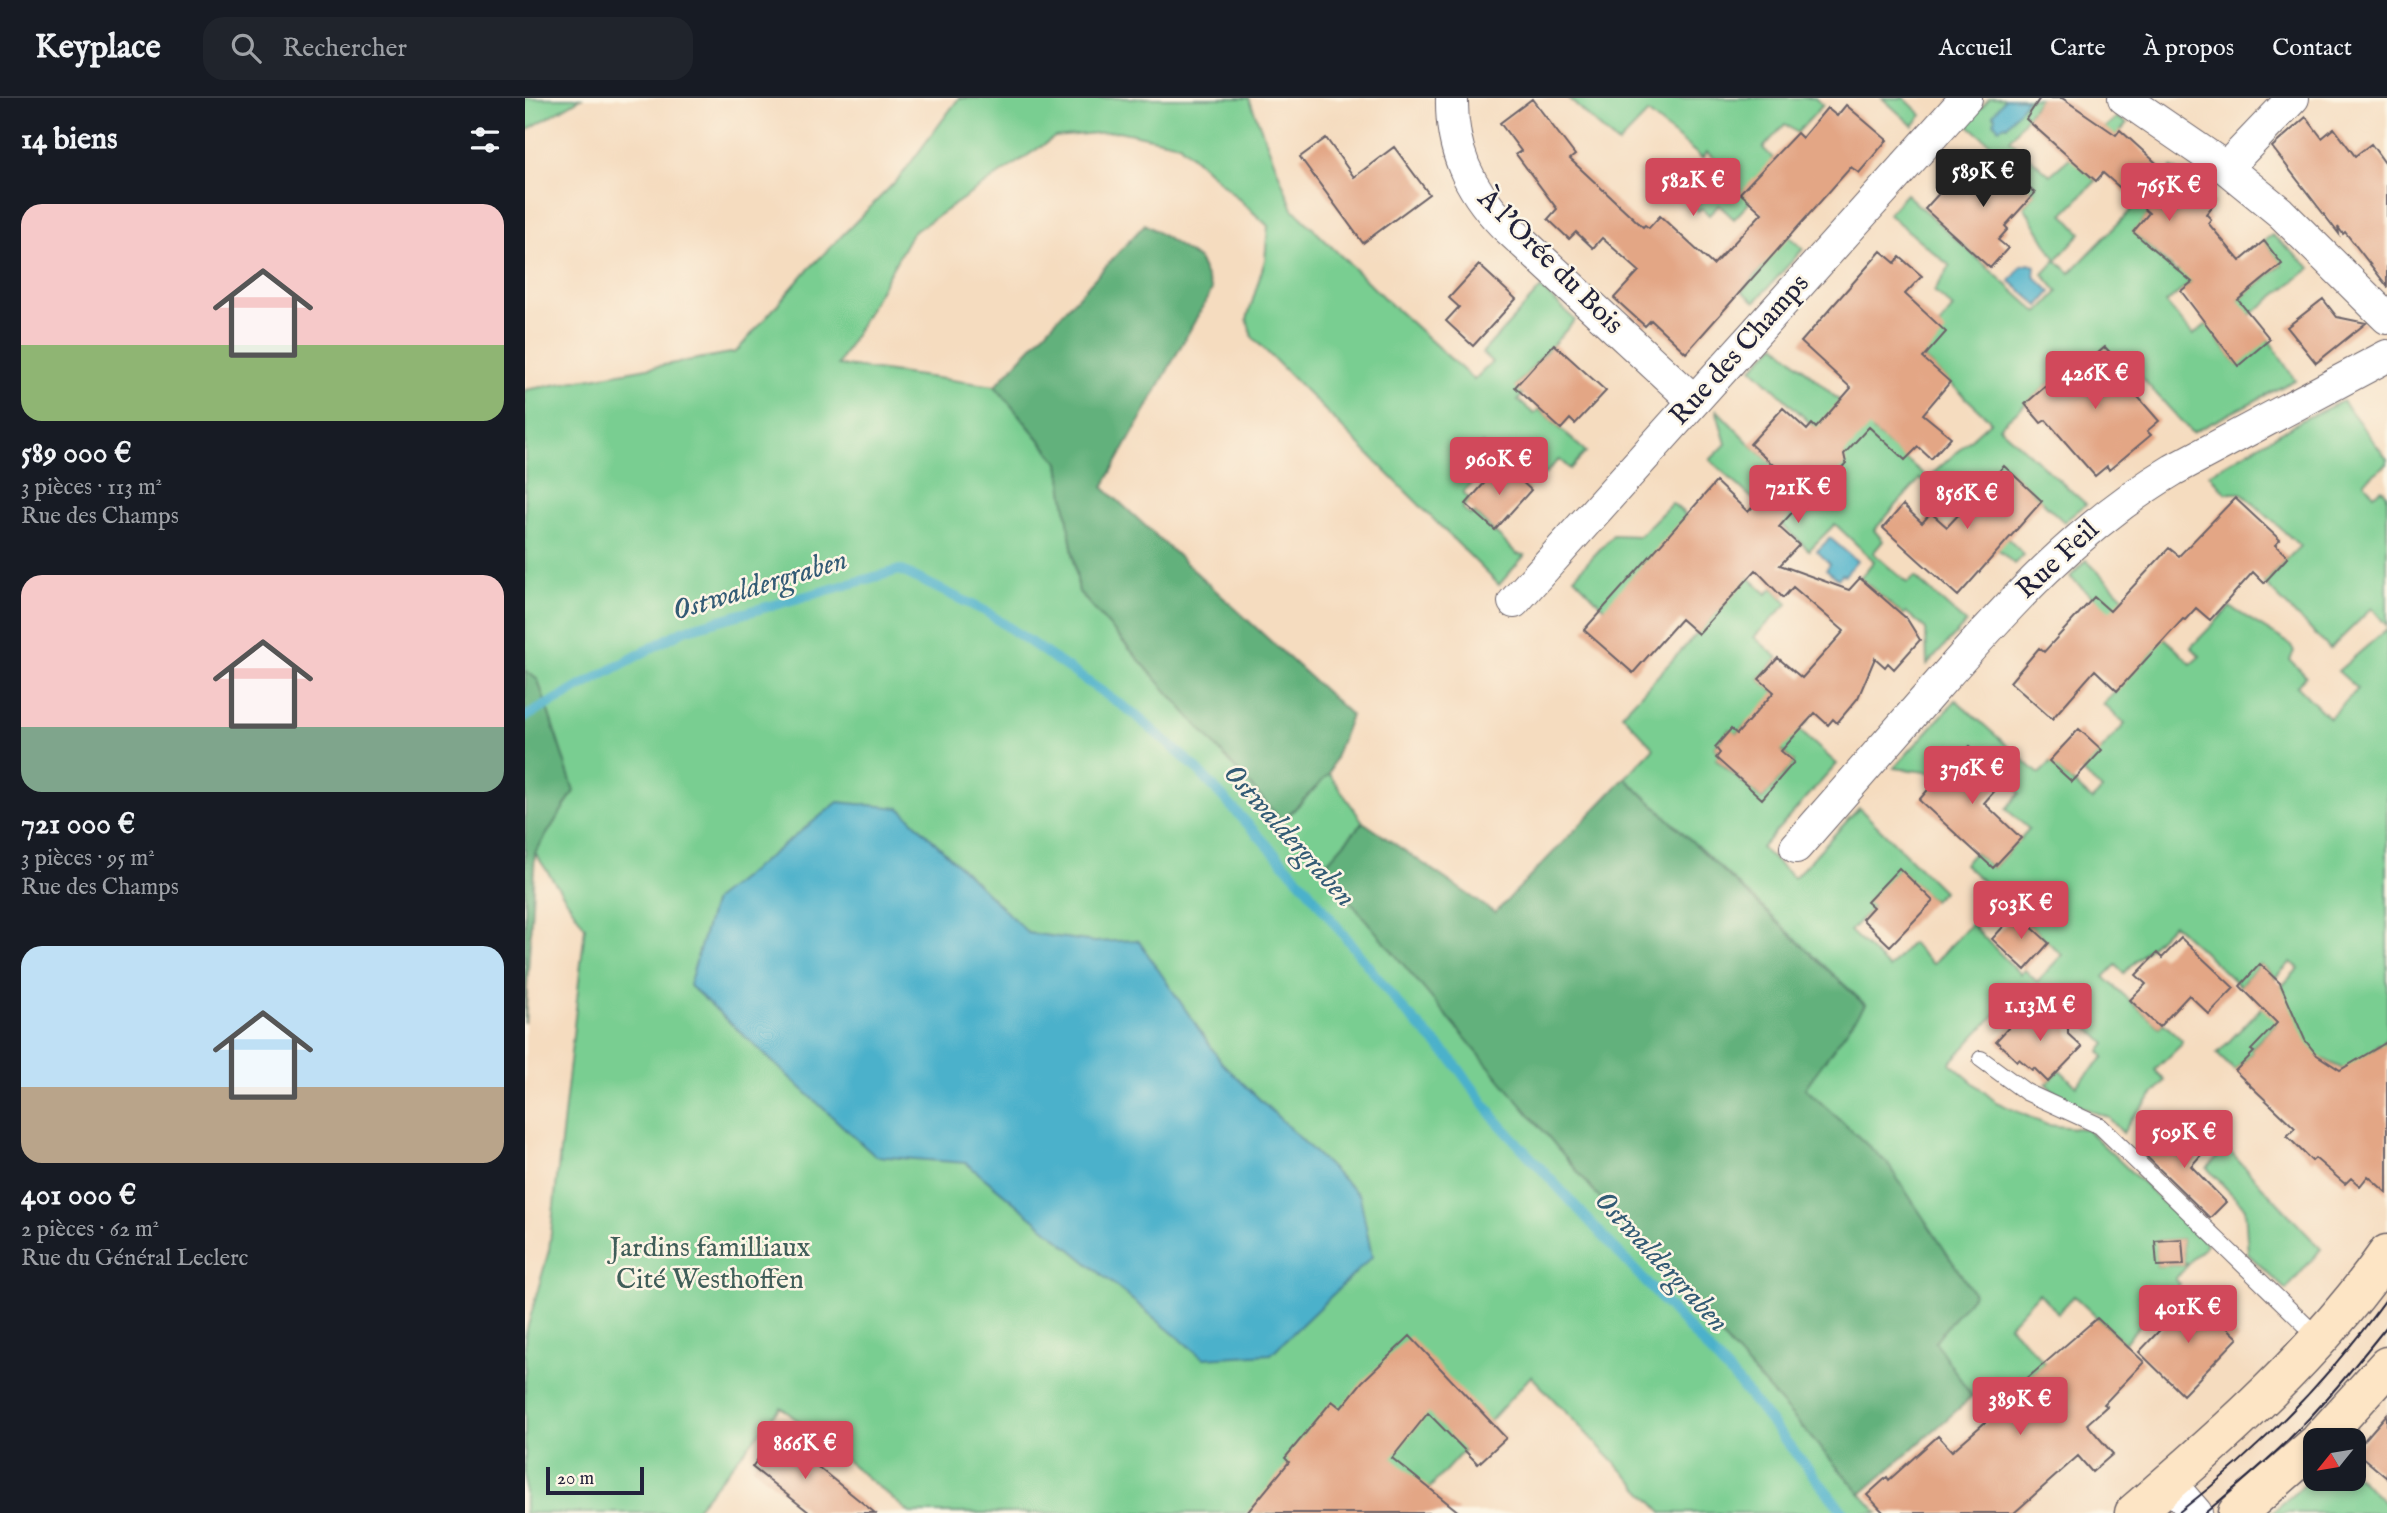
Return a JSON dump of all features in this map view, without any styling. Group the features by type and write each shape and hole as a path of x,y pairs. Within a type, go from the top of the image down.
{"main road":[{"path":"2134,1513 2275,1385 2320,1339 2387,1254"},
{"path":"2331,1428 2387,1366"},
{"path":"2237,1513 2303,1455"}],"street":[{"name":"À l'Orée du Bois","path":"1452,98 1456,148 1462,167 1479,197 1503,224 1694,401"},
{"name":"Rue des Champs","path":"1514,602 1966,98"},
{"path":"2124,98 2226,169 2280,212 2387,318"},
{"path":"2226,169 2293,98"},
{"name":"Rue Feil","path":"1796,847 1997,617 2088,529 2147,485 2387,356"},
{"path":"2170,1483 2196,1513"}],"lane":[{"path":"1981,1059 2026,1092 2100,1126 2320,1339"}],"green space":[{"path":"525,98 581,98 525,131"},
{"name":"Jardins familliaux Cité Westhoffen","path":"959,98 1249,98 1293,209 1385,299 1474,380 1492,362 1482,353 1541,288 1575,320 1516,386 1523,394 1518,400 1534,414 1539,409 1586,452 1570,469 1559,459 1544,475 1531,463 1526,468 1510,454 1503,463 1482,444 1471,455 1484,470 1463,492 1470,499 1462,508 1471,516 1475,513 1517,554 1525,555 1499,585 1252,337 1247,319 1265,260 1268,226 1179,144 1118,131 1055,137 912,233 838,365 995,386 1059,463 1079,592 1283,821 1329,774 1363,822 1323,868 1610,1210 1878,1513 1663,1513 1531,1376 1407,1513 910,1513 781,1407 692,1513 525,1513 525,1336 549,1250 585,927 535,853 574,791 538,680 525,670 525,390 736,352 804,274 900,177"},
{"path":"1568,98 1815,98 1823,105 1797,133 1785,124 1763,148 1773,158 1750,202 1734,219 1719,205 1709,215 1702,208 1698,211 1685,199 1713,169 1728,182 1733,176 1707,152 1702,158 1648,113 1618,144"},
{"path":"1882,98 1904,98 1922,115 1913,126"},
{"path":"1990,98 2040,98 2010,140 2050,175 2117,117 2127,124 2085,170 2096,181 2063,214 2081,233 2056,260 2024,206 2034,193 2017,178 2023,171 1966,123"},
{"path":"2172,168 2182,174 2134,232 2176,272 2212,243 2225,255 2166,303 2193,335 2282,265 2264,241 2272,235 2311,268 2218,340 2238,365 2243,347 2263,331 2295,380 2192,433 2130,365 2125,369 2105,347 2094,357 2092,365 2083,354 1999,427 2086,504 2064,522 2004,466 1972,502 2024,555 2014,564 1920,479 1874,530 1883,541 1873,553 1907,583 1915,577 1966,623 1927,665 1926,629 1906,612 1903,615 1860,578 1874,561 1835,524 1809,550 1710,460 1726,444 1716,409 1807,495 1825,475 1831,479 1844,455 1752,368 1776,344 1860,419 1873,405 1873,431 1928,478 1991,421 1908,344 1939,326 1953,308 1934,291 1950,266 1888,214 1906,194 2038,313 2058,292 2043,274 2056,260 2070,273"},
{"path":"1762,213 1803,249 1755,302 1742,291 1765,264 1751,251"},
{"path":"1145,224 1198,259 1212,290 1103,487 1351,715 1329,774 1282,821 1079,592 1059,463 995,386"},
{"path":"2343,401 2387,459 2387,464 2364,482 2374,495 2382,489 2387,494 2387,626 2372,608 2330,649 2264,583 2300,546 2242,493 2226,493 2209,474 2302,420"},
{"path":"1672,503 1686,515 1684,518 1767,594 1773,588 1788,603 1754,637 1778,658 1759,679 1808,721 1799,730 1837,764 1761,848 1794,878 1859,808 1943,891 1933,901 1899,869 1868,902 1873,907 1850,931 1889,968 1911,943 1933,964 1971,924 2020,974 2025,970 2037,982 2062,955 1964,864 1975,852 1993,868 2029,829 2006,809 2020,793 1970,747 1942,774 1894,768 1956,700 2039,774 2051,762 2092,800 2102,790 2082,771 2125,724 2103,704 2153,651 2070,577 2086,560 2191,664 2200,656 2191,647 2230,607 2290,644 2294,651 2290,660 2306,676 2297,686 2329,718 2358,689 2338,671 2387,629 2387,1036 2384,1041 2387,1044 2384,1050 2379,1045 2349,1072 2323,1059 2319,1063 2276,1024 2251,1049 2254,1052 2235,1071 2217,1054 2299,968 2291,962 2275,978 2260,964 2240,986 2173,924 2124,973 2116,965 2104,977 2159,1027 2163,1023 2182,1040 2181,1045 2155,1070 2165,1081 2132,1118 2123,1133 2109,1118 2062,1099 2046,1084 2060,1070 2076,1086 2104,1057 2100,1051 2106,1044 2055,995 2037,1003 2013,995 1950,1063 1996,1102 2047,1125 2086,1129 2207,1244 2189,1263 2184,1263 2182,1239 2156,1241 2157,1266 2188,1265 2175,1279 2180,1284 2124,1343 2074,1296 2058,1313 2039,1293 2009,1325 2045,1363 1991,1410 1972,1396 1934,1341 1887,1163 1804,1088 1865,1004 1625,778 1654,748 1622,714 1722,607 1604,608 1574,577 1613,535 1639,536","holes":["1748,722 1794,762 1762,799 1716,759 1720,753 1715,747 1730,729 1737,734"]},
{"path":"525,670 538,680 574,791 535,853 525,1023"},
{"path":"1625,778 1865,1005 1805,1088 1887,1163 1974,1294 1935,1341 1972,1397 1861,1494 1610,1210 1322,868 1363,822 1495,913"},
{"path":"2218,1139 2321,1249 2286,1290 2248,1254 2245,1208 2207,1168 2218,1157 2209,1148"},
{"path":"2366,1485 2387,1505 2387,1513 2271,1513 2303,1486 2303,1491 2366,1491"}],"water":[{"path":"2005,98 2027,99 2007,126 1999,128 1994,123 1993,115"},
{"path":"2022,266 2035,266 2034,276 2051,292 2039,306 2010,281"},
{"path":"1830,538 1857,561 1838,579 1826,569 1830,564 1817,551"},
{"path":"838,802 900,808 1028,933 1095,942 1138,940 1222,1063 1360,1196 1372,1257 1271,1354 1203,1358 966,1163 875,1156 689,985 714,900"}],"building":[{"path":"2040,98 2062,98 2116,135 2120,130 2176,181 2182,174 2215,203 2206,214 2211,219 2208,223 2240,261 2264,241 2282,264 2238,300 2270,339 2238,366 2181,291 2192,282 2133,232 2149,213 2103,173 2096,181 2026,119"},
{"path":"1532,99 1575,155 1570,159 1643,227 1645,225 1649,228 1660,216 1713,265 1762,213 1740,193 1797,133 1802,138 1827,108 1837,116 1846,105 1887,140 1859,173 1851,167 1686,353 1651,320 1645,326 1614,298 1639,271 1602,238 1593,248 1576,232 1569,239 1548,219 1557,209 1516,154 1521,151 1500,123"},
{"path":"2306,117 2322,138 2334,128 2355,156 2371,144 2387,166 2387,286 2345,232 2343,234 2338,227 2339,234 2272,147"},
{"path":"1326,138 1354,177 1394,147 1429,194 1363,243 1300,157"},
{"path":"1999,153 2026,179 2023,183 2035,193 2005,226 2008,229 1998,240 2008,248 1990,268 1925,209 1952,179 1966,191"},
{"path":"1881,251 1895,263 1900,257 1922,276 1905,294 1946,332 1923,358 1950,382 1923,414 1951,437 1931,459 1918,447 1905,460 1869,427 1844,454 1846,463 1831,480 1823,473 1825,476 1779,527 1799,545 1780,565 1849,590 1860,578 1907,619 1920,640 1894,669 1888,663 1885,667 1875,658 1858,698 1837,723 1833,719 1828,725 1815,713 1781,751 1794,762 1762,799 1716,758 1720,753 1715,747 1731,729 1737,734 1774,692 1759,679 1778,658 1802,678 1844,631 1793,587 1783,598 1756,570 1698,634 1681,619 1633,673 1584,630 1716,482 1748,512 1783,474 1750,444 1783,408 1807,430 1812,424 1816,428 1851,388 1801,342"},
{"path":"1479,265 1516,299 1473,346 1446,321 1459,307 1449,298"},
{"path":"2323,299 2337,317 2366,323 2316,363 2287,327"},
{"path":"1554,344 1606,391 1575,424 1570,419 1561,429 1515,387"},
{"path":"2105,347 2125,369 2119,375 2159,421 2147,431 2151,435 2109,470 2107,466 2095,476 2046,420 2041,423 2025,404 2083,354 2089,361"},
{"path":"1502,463 1531,490 1495,530 1466,504"},
{"path":"2004,466 2042,501 1958,596 1883,528 1903,505 1922,523 1931,513 1947,527"},
{"path":"2235,498 2280,540 2275,545 2288,557 2264,583 2253,572 2210,620 2196,608 2117,691 2095,670 2052,719 2010,682 2039,648 2044,652 2094,597 2110,611 2169,548 2179,556"},
{"path":"2079,729 2102,750 2072,782 2049,761"},
{"path":"1970,746 2005,779 1984,803 2021,838 1993,868 1919,800 1932,783"},
{"path":"1899,868 1933,901 1890,946 1862,919 1873,907 1867,902"},
{"path":"2016,913 2049,943 2025,970 1992,939"},
{"path":"2181,938 2234,988 2209,1014 2189,995 2159,1027 2130,1000 2146,984 2136,975 2157,953 2162,958"},
{"path":"2260,964 2280,983 2305,1040 2317,1055 2340,1070 2387,1042 2387,1193 2368,1176 2360,1186 2351,1178 2345,1184 2315,1158 2312,1161 2287,1136 2295,1128 2235,1071 2277,1023 2240,986"},
{"path":"2028,1007 2044,1021 2050,1015 2056,1023 2068,1023 2068,1034 2082,1047 2048,1082 2034,1068 2032,1070 2019,1059 2017,1061 1996,1041"},
{"path":"2171,1126 2201,1155 2191,1166 2226,1202 2210,1218 2144,1154"},
{"path":"2182,1239 2184,1265 2157,1266 2155,1241"},
{"path":"2193,1295 2238,1338 2183,1395 2139,1352"},
{"path":"2097,1318 2144,1362 2104,1404 2107,1406 2087,1424 2113,1454 2092,1472 2078,1456 2014,1513 1884,1513 1867,1495 1887,1477 1889,1480 1938,1436 1952,1451 2021,1391 2017,1387"},
{"path":"1410,1336 1506,1438 1478,1464 1428,1413 1392,1458 1460,1513 1247,1513 1289,1462 1285,1458 1332,1401 1341,1408 1362,1382"},
{"path":"2387,1414 2387,1478 2366,1460 2366,1438"},
{"path":"777,1434 875,1513 810,1513 752,1467"}],"waterway":[{"name":"Ostwaldergraben","path":"525,717 684,630 900,570 985,611 1133,713 1195,767 1305,886 1399,1005 1453,1061 1496,1120 1738,1382 1844,1513"}],"tram line":[{"path":"2178,1513 2236,1465 2290,1413 2341,1357 2387,1298"},
{"path":"2205,1513 2297,1431 2387,1326"}]}
